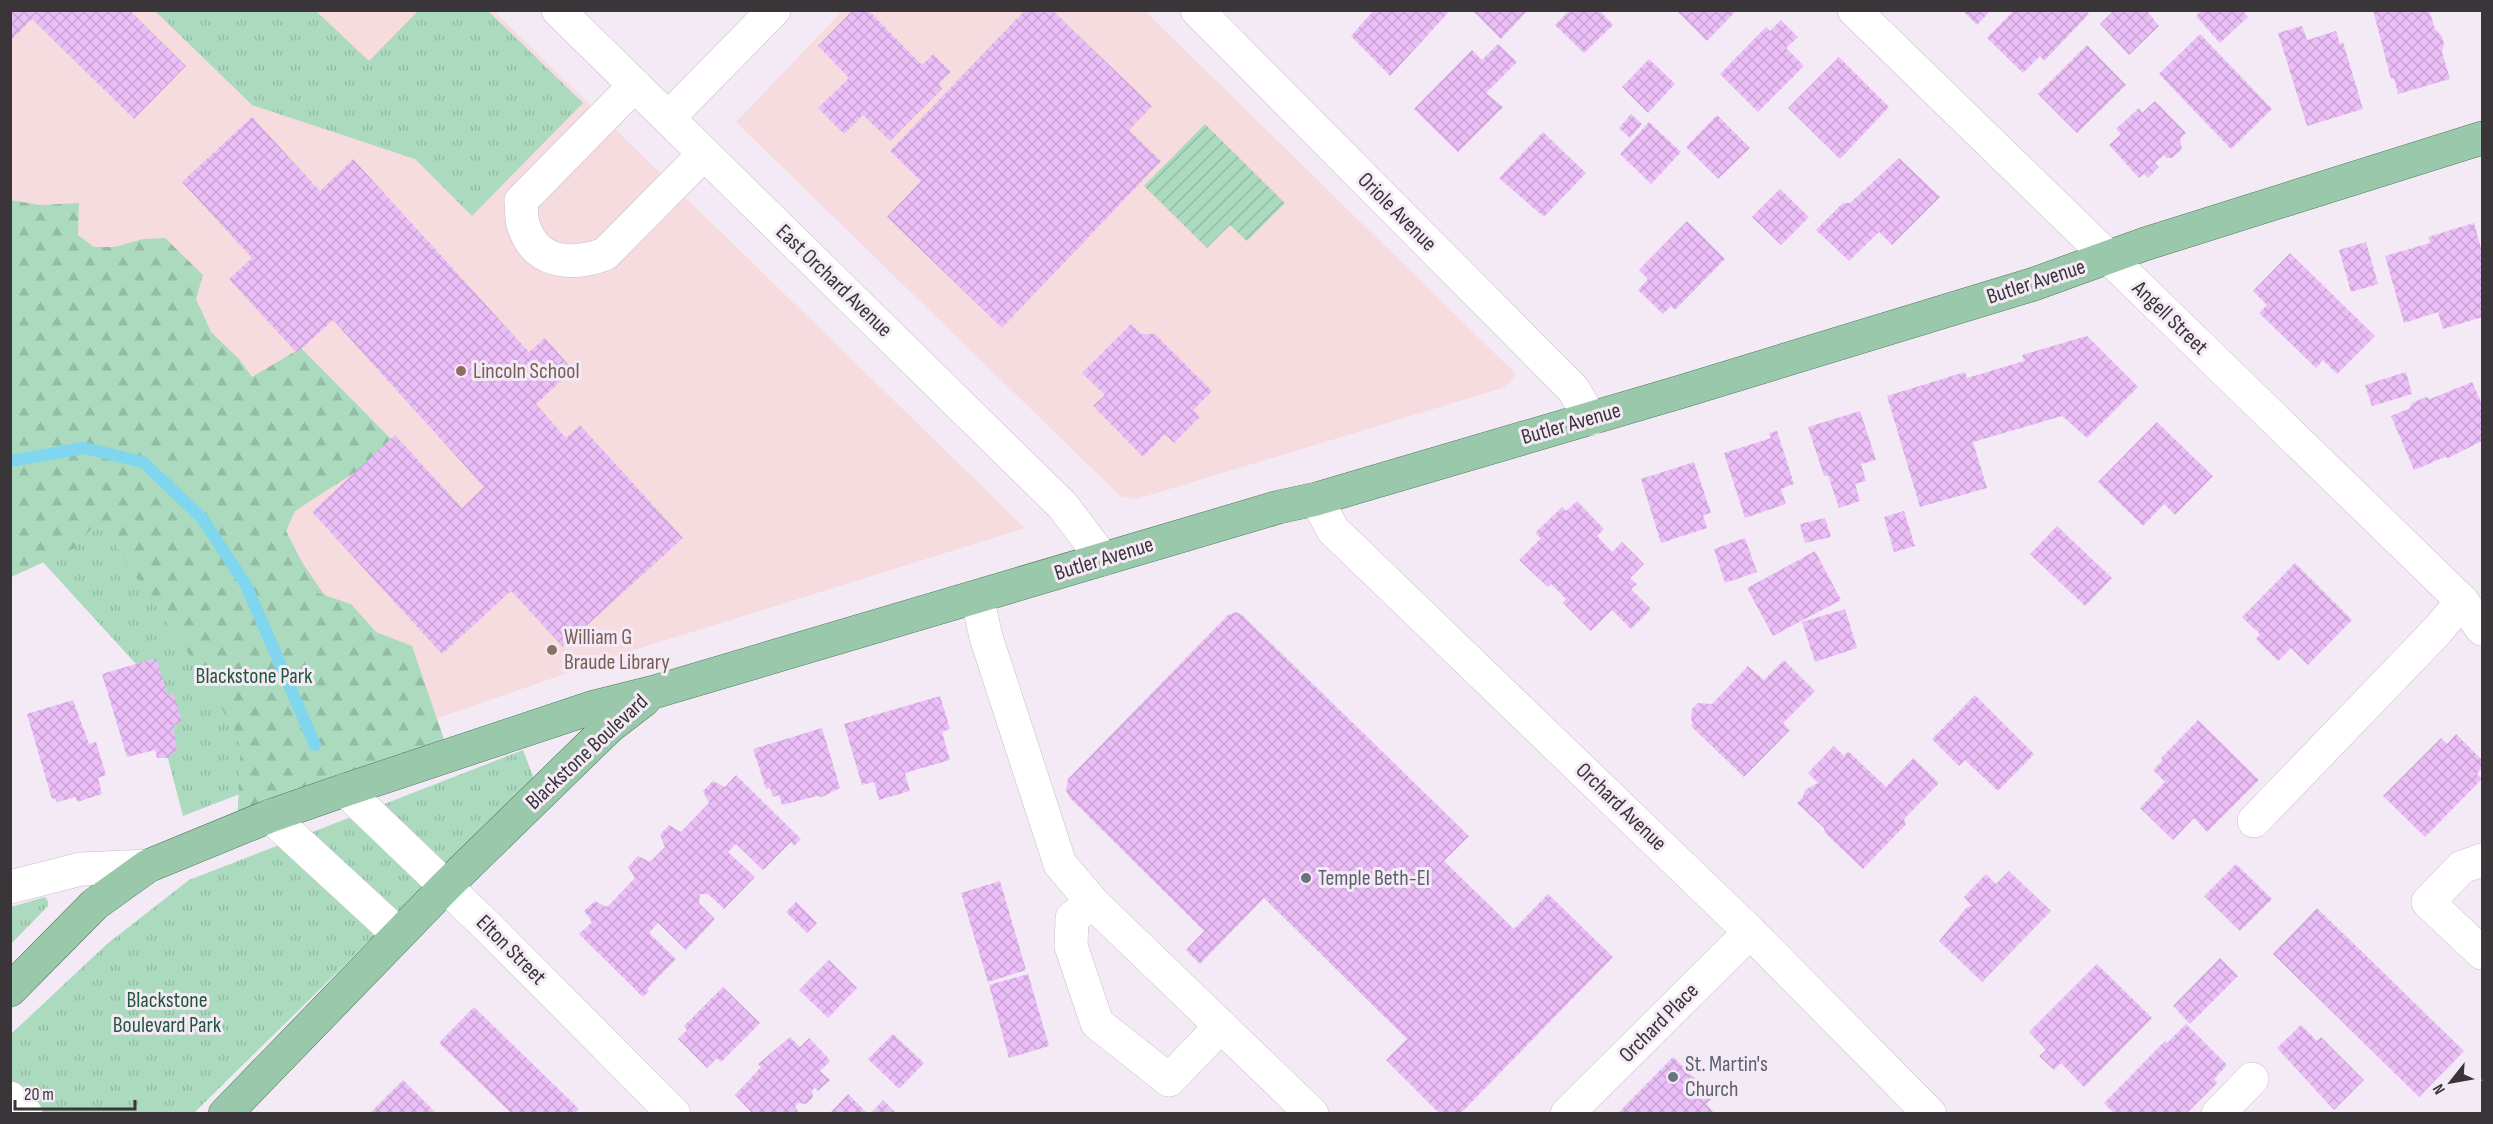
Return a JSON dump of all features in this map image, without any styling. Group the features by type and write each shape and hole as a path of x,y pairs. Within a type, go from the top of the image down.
{"main road":[{"name":"Butler Avenue","path":"654,692 1279,507 1316,499 1591,418 2023,287 2145,244 2482,138"},
{"name":"Blackstone Boulevard","path":"10,990 95,904 148,866 270,816 345,790 594,707 654,692"},
{"name":"Blackstone Boulevard","path":"225,1113 445,887 609,727 654,692"}],"street":[{"name":"East Orchard Avenue","path":"558,10 1063,506 1103,559"},
{"path":"668,118 774,10"},
{"name":"Oriole Avenue","path":"1197,10 1573,389 1591,418"},
{"name":"Angell Street","path":"1854,10 2462,601 2482,628"},
{"path":"634,85 521,201 524,225 533,243 545,256 567,262 587,260 605,254 704,154"},
{"name":"Orchard Avenue","path":"1316,499 1333,530 1750,932 1930,1113"},
{"path":"977,597 986,637 1060,864 1093,903 1312,1113"},
{"path":"2254,821 2437,631 2462,601"},
{"name":"Elton Street","path":"345,790 488,926 674,1113"},
{"path":"270,816 398,934"},
{"path":"2482,860 2462,867 2428,902 2482,953"},
{"name":"Blackstone Boulevard","path":"10,887 81,869 148,866"},
{"path":"1093,903 1072,918 1071,946 1097,1023 1169,1080 1221,1026"},
{"name":"Orchard Place","path":"1567,1113 1750,932"},
{"path":"2218,1113 2252,1079"},
{"path":"10,1098 26,1113"}],"shaded area":[{"name":"Lincoln School","path":"11,11 494,11 1025,528 628,652 415,726 11,365"},
{"path":"842,11 1145,11 1516,374 1506,387 1137,499 1120,496 736,122"}],"green space":[{"path":"155,11 316,11 369,61 418,11 488,11 583,103 472,216 415,159 252,105"},
{"path":"1205,124 1285,203 1247,241 1230,225 1207,248 1144,186"},
{"path":"10,200 40,205 79,203 78,235 94,247 115,247 143,239 165,238 203,275 196,299 211,332 239,359 252,377 301,348 397,445 295,511 286,531 318,593 351,604 376,632 412,646 447,748 237,826 241,741 193,660 129,567 100,518 75,548 11,577"},
{"name":"Blackstone Park","path":"11,365 254,493 415,726 183,816 146,675 31,549"},
{"name":"Blackstone Boulevard Park","path":"523,750 534,779 194,1113 11,1114 11,1034 107,944 189,880"},
{"path":"45,897 48,906 11,944 11,907"}],"building":[{"path":"10,10 129,10 186,66 134,119 32,19 10,41"},
{"path":"853,10 868,10 922,65 933,54 951,72 939,83 942,89 890,141 863,115 844,134 818,108 849,78 818,46"},
{"path":"1025,10 1052,10 1152,106 1129,130 1161,161 1002,328 887,217 921,181 890,151"},
{"path":"1374,10 1446,10 1448,13 1390,76 1351,36"},
{"path":"1472,10 1528,10 1501,39"},
{"path":"1570,10 1599,10 1613,25 1584,53 1555,25"},
{"path":"1676,10 1737,10 1707,41"},
{"path":"1962,10 1991,10 1977,25"},
{"path":"2014,10 2085,10 2089,14 2044,61 2040,56 2023,73 1987,38"},
{"path":"2114,10 2146,10 2159,26 2129,55 2100,24"},
{"path":"2202,10 2242,10 2248,17 2220,43 2196,16"},
{"path":"2373,10 2429,10 2435,29 2442,36 2444,44 2442,52 2450,79 2398,94 2394,78 2391,79"},
{"path":"1781,20 1798,37 1786,48 1804,66 1758,112 1720,74 1766,27 1770,31"},
{"path":"2302,26 2307,40 2336,31 2340,44 2343,42 2363,109 2307,126 2278,33"},
{"path":"2200,34 2272,109 2231,149 2159,74"},
{"path":"1498,44 1517,62 1486,93 1503,107 1458,152 1414,109 1472,50 1482,60"},
{"path":"2087,45 2126,85 2077,133 2038,94"},
{"path":"1839,57 1889,107 1840,159 1788,108"},
{"path":"1649,59 1675,84 1648,113 1622,87"},
{"path":"2155,101 2186,133 2180,139 2182,149 2172,158 2166,158 2164,155 2155,163 2159,167 2148,178 2144,174 2139,178 2109,145 2121,134 2116,129 2139,108 2142,113"},
{"path":"1631,114 1642,124 1630,138 1619,128"},
{"path":"1717,115 1750,148 1718,179 1686,147"},
{"path":"252,117 320,191 353,159 529,352 545,338 573,370 536,404 566,438 580,425 683,538 563,647 511,591 442,654 312,512 395,435 462,508 484,487 333,320 297,353 229,279 252,258 182,182"},
{"path":"1649,122 1681,152 1651,184 1620,154"},
{"path":"1543,132 1586,173 1544,217 1499,178"},
{"path":"1899,158 1940,197 1892,245 1879,232 1849,261 1816,230 1843,203 1850,203"},
{"path":"1780,189 1809,217 1781,245 1752,217"},
{"path":"1687,221 1725,259 1675,310 1671,306 1663,314 1638,290 1648,279 1639,270"},
{"path":"2474,223 2482,252 2482,317 2443,329 2438,312 2404,323 2385,256 2430,243 2428,237"},
{"path":"2366,242 2378,284 2351,292 2339,250"},
{"path":"2290,253 2375,336 2337,374 2323,360 2316,368 2259,313 2267,305 2253,291"},
{"path":"1131,324 1141,334 1155,334 1212,391 1193,410 1200,417 1174,443 1165,434 1143,457 1093,406 1105,395 1082,373"},
{"path":"2087,336 2138,387 2087,438 2062,416 1973,442 1987,488 1920,507 1887,396 1965,372 1967,378 2024,361 2022,355"},
{"path":"2406,372 2412,394 2372,406 2365,385"},
{"path":"2472,382 2482,404 2482,441 2448,458 2445,457 2414,470 2391,416 2410,408 2412,403 2426,397 2430,399"},
{"path":"1860,411 1876,460 1861,464 1866,481 1855,484 1860,501 1839,508 1828,475 1824,476 1808,427"},
{"path":"2157,422 2213,476 2175,515 2164,504 2143,526 2098,482"},
{"path":"1777,431 1794,484 1781,489 1786,504 1745,518 1724,453 1771,438 1769,433"},
{"path":"1694,462 1711,513 1703,515 1707,528 1661,543 1641,479"},
{"path":"1577,501 1604,529 1597,536 1612,552 1622,542 1644,564 1630,578 1637,584 1631,589 1651,609 1631,629 1612,610 1591,631 1563,603 1566,599 1551,584 1548,587 1519,560 1541,538 1535,533 1562,507 1566,511"},
{"path":"1904,511 1915,546 1894,552 1884,517"},
{"path":"1825,518 1831,537 1805,543 1800,524"},
{"path":"2057,526 2112,578 2085,606 2030,554"},
{"path":"1745,538 1757,572 1725,583 1714,549"},
{"path":"1815,551 1841,600 1773,636 1747,588"},
{"path":"2295,563 2352,620 2308,665 2291,648 2278,661 2256,639 2260,634 2242,617"},
{"path":"1845,609 1857,648 1815,662 1802,622"},
{"name":"Temple Beth-El","path":"1236,612 1242,615 1469,836 1444,861 1514,929 1548,894 1613,957 1460,1114 1440,1114 1386,1060 1407,1039 1264,898 1200,964 1186,950 1204,931 1070,798 1066,790 1068,779 1228,615"},
{"path":"156,658 168,696 174,694 182,722 173,725 177,750 168,758 157,758 155,750 127,757 102,674"},
{"path":"1784,660 1815,691 1783,723 1790,730 1744,777 1691,726 1693,724 1692,709 1698,703 1712,704 1748,666 1764,680"},
{"path":"1975,695 2034,754 1998,791 1965,760 1959,766 1932,739"},
{"path":"940,696 950,729 942,732 950,760 905,773 910,791 879,800 874,782 862,785 844,724"},
{"path":"73,700 89,744 96,742 106,775 98,778 102,794 77,802 76,797 57,802 55,798 52,799 27,714"},
{"path":"2198,720 2259,780 2207,832 2194,818 2173,840 2140,808 2165,782 2153,770 2163,760 2161,758"},
{"path":"822,728 840,788 822,797 817,796 782,805 779,795 773,797 770,788 766,789 753,749"},
{"path":"2456,734 2482,760 2482,768 2477,774 2482,779 2425,837 2383,796 2441,738 2447,744"},
{"path":"1834,746 1844,756 1848,751 1886,787 1913,758 1939,783 1904,819 1906,824 1863,869 1797,803 1803,797 1805,790 1818,783 1808,773"},
{"path":"736,775 801,839 794,846 791,842 763,870 736,844 728,852 755,877 724,909 708,894 700,894 699,903 715,919 686,950 658,923 649,933 676,959 647,989 649,991 643,997 579,934 592,922 584,911 595,901 607,907 635,878 628,867 638,856 650,862 665,847 660,835 669,825 681,832 709,803 703,791 713,781 725,787"},
{"path":"2236,864 2272,899 2240,931 2204,896"},
{"path":"2009,871 2051,911 1982,982 1939,941 1967,907 1972,906 1964,897 1986,874 1996,884"},
{"path":"1000,881 1026,970 988,982 961,893"},
{"path":"796,902 817,923 807,933 786,912"},
{"path":"2317,908 2464,1051 2419,1097 2273,954"},
{"path":"2220,958 2238,976 2190,1024 2173,1006"},
{"path":"829,960 857,988 828,1018 799,990"},
{"path":"2097,964 2152,1018 2084,1087 2061,1063 2054,1070 2039,1056 2046,1050 2029,1032"},
{"path":"1028,974 1049,1046 1009,1058 989,985"},
{"path":"723,987 760,1023 721,1062 717,1058 707,1068 678,1039 687,1030 684,1026"},
{"path":"474,1007 579,1109 574,1114 512,1114 439,1043"},
{"path":"2186,1024 2227,1065 2214,1079 2217,1083 2186,1114 2115,1114 2104,1103 2165,1041 2167,1043"},
{"path":"2301,1025 2317,1041 2321,1037 2364,1080 2334,1110 2277,1048"},
{"path":"893,1034 924,1063 899,1089 868,1059"},
{"path":"790,1037 800,1047 809,1038 829,1059 830,1061 820,1071 830,1080 818,1091 815,1088 812,1090 813,1097 806,1104 798,1103 795,1107 798,1111 795,1114 753,1114 735,1095 761,1067 758,1064"},
{"name":"St. Martin's Church","path":"1673,1057 1714,1097 1706,1104 1715,1114 1617,1114"},
{"path":"403,1080 437,1114 369,1114"},
{"path":"848,1094 868,1114 829,1114"},
{"path":"883,1100 897,1114 870,1114"}],"waterway":[{"path":"10,461 84,448 143,462 202,518 246,585 315,745"}],"place":[{"name":"Lincoln School","path":"461,371"},
{"name":"William G Braude Library","path":"552,650"},
{"name":"Temple Beth-El","path":"1306,878"},
{"name":"St. Martin's Church","path":"1673,1077"}]}
